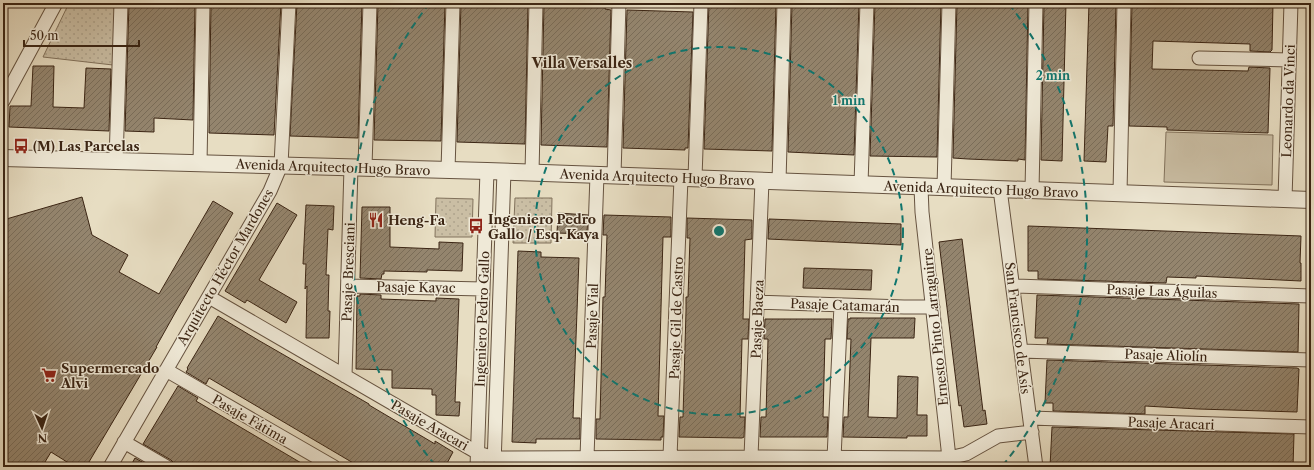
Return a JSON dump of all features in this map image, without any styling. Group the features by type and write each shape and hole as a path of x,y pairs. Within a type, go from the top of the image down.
{"street":[{"path":"3,101 56,3"},
{"path":"116,161 121,3"},
{"path":"200,163 203,3"},
{"name":"Arquitecto Héctor Mardones","path":"110,467 270,191 282,165 289,3"},
{"name":"Pasaje Bresciani","path":"345,376 348,286 370,3"},
{"path":"448,170 453,3"},
{"path":"532,172 536,3"},
{"path":"614,175 619,3"},
{"name":"Pasaje Gil de Castro","path":"670,458 701,3"},
{"path":"779,181 784,3"},
{"path":"861,184 867,3"},
{"path":"944,187 949,3"},
{"path":"1032,190 1036,3"},
{"path":"1120,194 1124,3"},
{"name":"Leonardo da Vinci","path":"1284,199 1291,3"},
{"path":"1198,58 1289,60"},
{"name":"Avenida Arquitecto Hugo Bravo","path":"3,158 504,171 1311,200"},
{"name":"Ingeniero Pedro Gallo","path":"477,467 487,171"},
{"name":"Ingeniero Pedro Gallo","path":"494,463 504,171"},
{"name":"Pasaje Vial","path":"587,458 596,175"},
{"name":"Pasaje Baeza","path":"751,457 762,181"},
{"name":"Ernesto Pinto Larraguirre","path":"921,186 922,212 950,463"},
{"name":"San Francisco de Asís","path":"1000,189 1036,467"},
{"name":"Pasaje Kayac","path":"348,286 484,289"},
{"name":"Pasaje Las Águilas","path":"1013,286 1311,296"},
{"name":"Pasaje Aracari","path":"208,297 494,463 587,458 751,457 834,458 950,463 998,436 1032,432"},
{"name":"Pasaje Catamarán","path":"757,302 933,307"},
{"path":"834,458 842,305"},
{"name":"Pasaje Aliolín","path":"1021,351 1311,360"},
{"name":"Pasaje Fátima","path":"166,370 334,467"},
{"name":"Pasaje Aracari","path":"1030,418 1311,427"},
{"path":"124,442 167,467"}],"shaded area":[{"path":"69,3 115,3 113,65 43,57"},
{"path":"1166,132 1273,135 1272,185 1164,182"},
{"path":"436,198 473,199 472,237 435,237"},
{"path":"515,198 552,198 551,243 513,243"}],"building":[{"path":"129,3 195,3 193,120 154,118 154,132 125,131"},
{"path":"211,3 281,3 274,135 209,133"},
{"path":"297,3 362,3 358,138 290,136"},
{"path":"378,3 445,3 441,141 374,140"},
{"path":"461,3 528,3 525,144 457,142"},
{"path":"544,3 606,3 605,9 611,10 607,147 541,145"},
{"path":"709,3 776,3 772,151 704,149"},
{"path":"792,3 859,3 854,155 788,152"},
{"path":"875,3 941,3 937,157 870,156"},
{"path":"957,3 1028,3 1025,160 953,158"},
{"path":"1044,3 1066,3 1062,161 1041,160"},
{"path":"1089,3 1116,3 1113,126 1108,126 1106,162 1084,161"},
{"path":"1132,3 1273,3 1272,50 1270,52 1250,51 1250,44 1153,41 1152,69 1248,71 1249,67 1270,68 1268,133 1167,130 1167,127 1129,126"},
{"path":"627,10 693,12 688,148 685,148 685,150 623,148"},
{"path":"33,66 54,66 53,107 84,108 86,68 111,69 109,131 9,127 10,106 31,106"},
{"name":"Supermercado Alvi","path":"82,197 92,235 128,255 119,272 159,294 213,201 233,213 157,347 86,467 75,467 51,452 42,467 17,467 3,459 3,220"},
{"path":"277,203 297,215 259,280 297,302 286,323 247,300 245,303 225,291"},
{"path":"306,205 334,206 333,230 328,229 326,275 329,275 329,338 306,338 307,286 305,289 306,264 303,264"},
{"path":"362,207 390,207 390,247 439,249 439,242 463,243 462,271 384,271 381,279 360,278"},
{"path":"558,213 588,215 587,234 557,233"},
{"path":"604,215 671,217 671,237 663,237 658,416 664,416 663,437 661,437 661,440 596,439 596,419 600,419 603,297 605,297 607,235 603,235"},
{"path":"687,218 752,220 752,239 745,240 743,319 749,319 748,339 742,339 740,417 745,417 744,437 742,438 679,437 680,417 683,417 686,297 688,297 690,238 687,238"},
{"path":"769,219 901,224 901,245 768,239"},
{"path":"1028,226 1301,236 1301,281 1196,276 1196,278 1167,277 1166,283 1038,279 1038,271 1028,271"},
{"path":"962,239 983,411 985,410 987,424 964,427 961,405 959,406 939,242"},
{"path":"518,251 541,252 541,257 579,258 573,418 580,418 580,439 536,439 536,443 512,442"},
{"path":"804,268 872,270 871,290 803,288"},
{"path":"360,294 381,295 381,299 436,301 436,298 459,299 455,402 460,402 459,416 436,415 436,395 432,395 432,389 392,388 392,370 356,369 357,296 360,296"},
{"path":"1037,295 1299,304 1298,352 1047,344 1048,338 1035,338"},
{"path":"218,316 435,444 435,441 453,452 445,467 360,467 209,378 206,384 186,372"},
{"path":"915,318 914,338 871,338 868,417 897,418 898,376 918,377 917,415 927,415 927,436 907,436 907,438 843,437 844,417 848,417 851,339 847,339 848,319"},
{"path":"765,319 832,319 831,339 825,339 823,417 828,417 827,437 760,437 761,417 766,417 768,339 764,339"},
{"path":"1047,360 1297,368 1299,369 1297,412 1145,406 1145,414 1053,411 1053,403 1045,403"},
{"path":"178,386 198,398 196,401 308,467 175,467 171,460 143,444"},
{"path":"1052,427 1294,434 1293,467 1050,467"},
{"path":"135,458 151,467 130,467"}],"place":[{"name":"(M) Las Parcelas","path":"21,146"},
{"name":"Heng-Fa","path":"376,220"},
{"name":"Ingeniero Pedro Gallo / Esq. Kaya","path":"476,226"},
{"name":"Supermercado Alvi","path":"49,375"}],"district":[{"name":"Villa Versalles","path":"582,63"}]}
